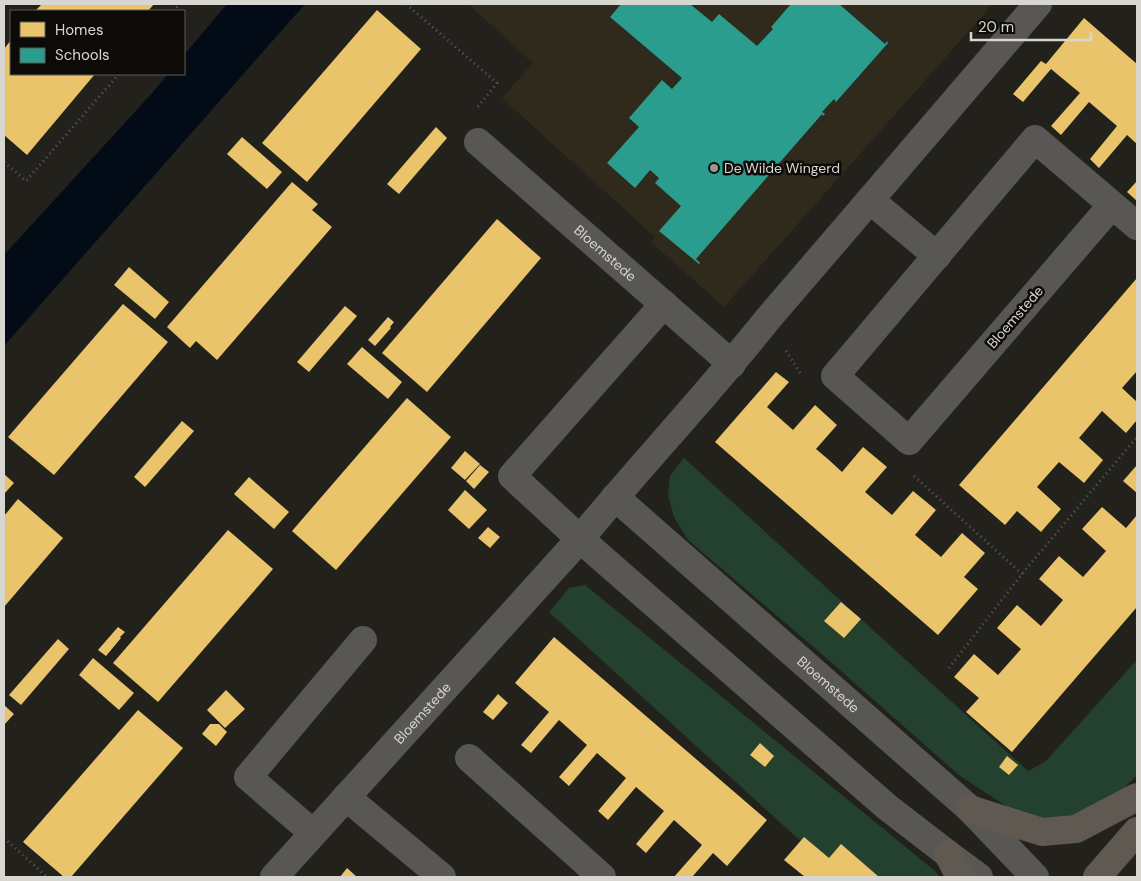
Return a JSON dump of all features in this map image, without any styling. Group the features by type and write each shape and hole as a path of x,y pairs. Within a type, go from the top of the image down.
{"main road":[{"path":"970,809 1042,832 1076,829 1137,797"},
{"path":"1097,877 1137,831"}],"street":[{"name":"Bloemstede","path":"274,877 580,539 732,364 767,320 1038,4"},
{"name":"Bloemstede","path":"1112,205 909,441 835,376 1035,139 1137,226"},
{"name":"Bloemstede","path":"478,142 732,364"},
{"path":"870,200 937,256"},
{"path":"664,304 512,476 580,539 954,866 979,877"},
{"name":"Bloemstede","path":"615,497 970,809 1035,877"},
{"path":"313,833 248,778 363,640"},
{"path":"469,758 602,877"},
{"path":"346,797 442,877"}],"path":[{"path":"406,4 497,83 469,118 478,142"},
{"path":"4,162 26,181 118,75"},
{"path":"949,668 1022,574 1137,437"},
{"path":"4,838 47,877"}],"shaded area":[{"path":"227,4 305,4 4,346 4,255 167,75 185,75 185,54"},
{"name":"De Wilde Wingerd","path":"468,4 993,4 724,307 651,242 655,237 502,98 533,63"}],"green space":[{"path":"684,458 1028,771 1046,761 1137,660 1137,775 1120,792 1084,814 1053,820 1014,811 960,776 824,656 688,540 674,517 668,495 670,476"},
{"path":"585,585 940,877 840,877 549,612 569,588"}],"building: Homes":[{"path":"42,4 154,4 149,10 36,10"},
{"path":"377,10 421,49 307,182 262,143"},
{"path":"1084,18 1137,64 1137,144 1127,135 1099,168 1090,159 1117,126 1089,102 1061,135 1051,126 1080,93 1051,69 1023,102 1013,94 1041,61 1046,64"},
{"path":"10,41 10,75 94,75 27,155 4,135 4,49"},
{"path":"436,127 447,138 399,194 387,184"},
{"path":"242,137 282,172 267,189 227,154"},
{"path":"1137,181 1137,201 1127,192"},
{"path":"292,182 318,204 312,210 332,227 217,360 196,341 190,348 167,327"},
{"path":"497,219 541,258 427,392 382,353"},
{"path":"129,267 169,302 155,319 114,285"},
{"path":"1137,278 1137,371 1122,388 1137,402 1137,420 1126,433 1102,411 1079,438 1103,460 1084,483 1059,462 1037,487 1061,509 1041,532 1017,511 1005,525 959,485"},
{"path":"123,304 168,342 54,475 8,437"},
{"path":"345,306 357,316 309,372 297,362"},
{"path":"388,317 394,322 375,346 368,340"},
{"path":"362,347 402,382 388,399 347,364"},
{"path":"776,372 789,382 767,407 793,430 815,405 837,425 816,449 842,472 863,447 887,467 865,492 892,515 913,491 936,510 915,535 941,557 962,533 985,553 964,577 978,589 938,635 715,442"},
{"path":"407,398 451,437 336,570 292,531"},
{"path":"182,421 194,431 145,487 134,477"},
{"path":"465,451 480,464 465,480 451,468"},
{"path":"480,465 489,472 474,489 466,481"},
{"path":"1137,465 1137,493 1123,481"},
{"path":"4,474 14,483 4,494"},
{"path":"249,477 289,512 274,529 234,494"},
{"path":"465,490 487,510 469,529 448,510"},
{"path":"18,499 63,538 4,607 4,516"},
{"path":"1102,507 1126,528 1137,515 1137,607 1012,752 966,712 979,698 954,677 974,654 998,675 1021,649 997,628 1017,605 1041,626 1063,600 1039,579 1059,556 1083,577 1106,551 1082,529"},
{"path":"488,527 500,537 490,548 478,538"},
{"path":"228,530 273,569 158,702 113,663"},
{"path":"841,602 861,619 844,638 824,621"},
{"path":"118,627 125,632 106,656 98,650"},
{"path":"554,637 767,820 727,866 713,853 692,877 674,877 702,845 674,820 646,853 636,844 664,811 636,787 608,820 598,811 626,778 597,753 569,786 559,777 587,745 559,720 531,753 521,745 549,712 515,683"},
{"path":"58,639 69,649 21,705 9,695"},
{"path":"93,658 134,693 119,710 79,675"},
{"path":"226,690 245,709 225,728 207,710"},
{"path":"498,694 508,703 493,720 483,712"},
{"path":"4,705 14,714 4,725"},
{"path":"138,710 183,748 71,877 64,877 23,842"},
{"path":"210,724 219,724 227,732 216,746 202,734"},
{"path":"760,743 774,756 765,767 750,755"},
{"path":"1007,756 1018,765 1009,775 999,767"},
{"path":"804,837 829,858 841,844 879,877 805,877 784,860"},
{"path":"347,868 357,877 340,877"}],"building: Schools":[{"path":"621,4 690,4 712,22 719,14 757,46 773,29 771,27 791,4 839,4 885,44 887,41 888,43 836,102 834,99 822,112 825,114 823,116 822,114 696,259 699,264 659,231 681,206 655,183 659,178 650,170 635,188 607,163 639,127 629,118 662,80 672,89 682,78 610,17"}],"place":[{"name":"De Wilde Wingerd","path":"714,168"}]}
